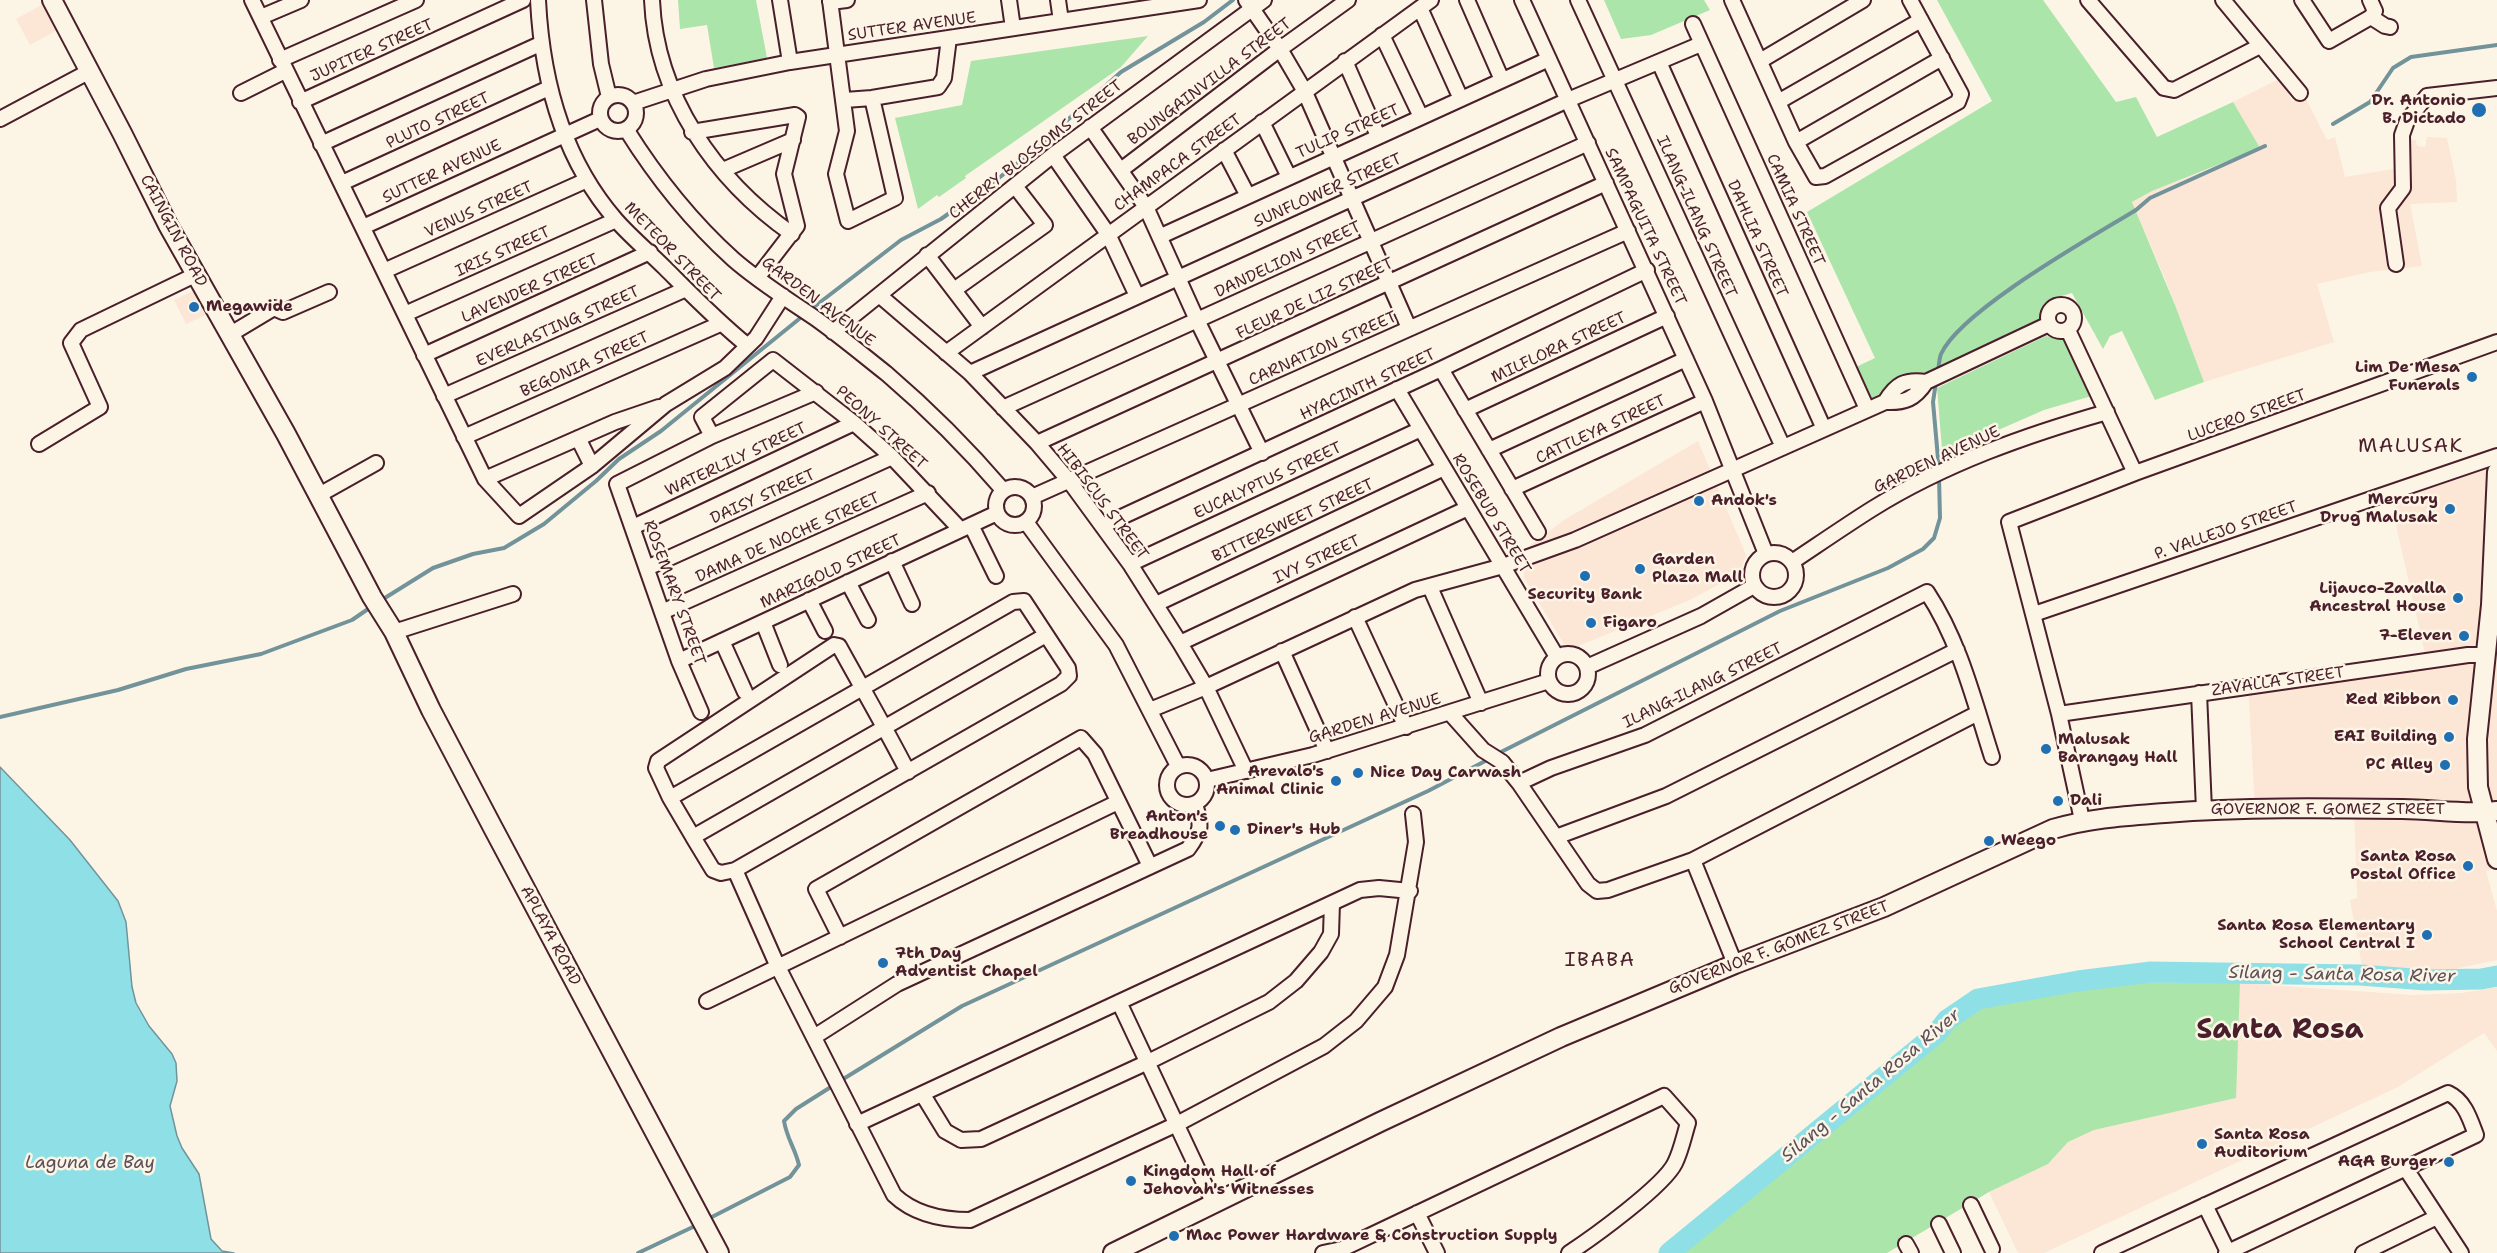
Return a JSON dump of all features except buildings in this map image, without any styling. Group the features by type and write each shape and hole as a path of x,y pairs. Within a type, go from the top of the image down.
{"street":[{"name":"CAINGIN ROAD","path":"52,0 195,274 319,495 372,597 390,624"},
{"path":"252,0 485,478 519,516 592,466 666,404 725,368 756,338 783,296"},
{"path":"261,17 301,0"},
{"path":"241,93 283,66 416,0"},
{"name":"JUPITER STREET","path":"300,102 523,0"},
{"name":"METEOR STREET","path":"538,0 540,44 554,110 587,180 616,220 720,324 748,346"},
{"path":"594,0 601,64 609,97"},
{"path":"652,0 657,43 671,89 692,132 723,170 765,215 792,234"},
{"path":"780,0 790,62"},
{"path":"847,0 830,1 845,100 847,131 836,174 848,221 895,198 872,98"},
{"path":"1009,0 1013,28"},
{"path":"1058,0 1061,21"},
{"path":"1099,0 1101,15"},
{"name":"SUTTER AVENUE","path":"633,103 706,79 790,62 1101,15 1145,4 1198,0"},
{"name":"CHERRY BLOSSOMS STREET","path":"833,332 1053,155 1248,4 1264,0"},
{"name":"BOUNGAINVILLA STREET","path":"1121,170 1348,0"},
{"path":"1467,0 1502,80"},
{"name":"SAMPAGUITA STREET","path":"1522,0 1705,400 1766,554"},
{"name":"ILANG-ILANG STREET","path":"1578,0 1783,447"},
{"path":"1760,61 1863,0"},
{"path":"1734,1 1796,142 1816,177 1825,176 1958,102 1961,94 1910,0"},
{"path":"2088,0 2164,88 2174,90 2260,46"},
{"path":"2223,0 2300,93"},
{"path":"2310,2 2329,41 2372,17 2375,11 2370,0"},
{"path":"1248,4 1280,49 1304,90 1409,328"},
{"path":"1425,4 1461,99"},
{"name":"CHAMPACA STREET","path":"946,353 1425,4"},
{"path":"2372,17 2390,27"},
{"path":"1778,102 1921,20"},
{"name":"CAMIA STREET","path":"1693,24 1867,410"},
{"path":"1382,35 1421,117"},
{"path":"845,100 938,87 944,78 950,38"},
{"path":"321,144 540,44"},
{"name":"SUNFLOWER STREET","path":"969,373 1568,100 1701,44"},
{"path":"1796,142 1942,58"},
{"name":"TULIP STREET","path":"1161,236 1549,59"},
{"path":"1345,61 1378,136"},
{"name":"DAHLIA STREET","path":"1659,62 1824,429"},
{"path":"0,119 90,71"},
{"name":"PLUTO STREET","path":"342,183 549,88"},
{"path":"2396,264 2388,208 2403,188 2402,135 2407,121 2427,96 2497,88"},
{"path":"623,95 633,103 636,118 626,129 619,132 604,126 600,119 601,106 609,97 623,95"},
{"path":"692,132 795,115 798,119 784,174 797,226 757,278"},
{"name":"SUTTER AVENUE","path":"363,227 600,119"},
{"path":"1262,122 1288,177"},
{"path":"1090,127 1146,207 1197,320 1262,453"},
{"name":"GARDEN AVENUE","path":"626,129 645,159 688,213 733,259 817,319 927,409 968,450 1003,490"},
{"path":"723,170 793,140"},
{"name":"DANDELION STREET","path":"1004,408 1370,240 1588,144"},
{"path":"1224,150 1248,196"},
{"path":"1053,155 1108,234 1137,296"},
{"name":"VENUS STREET","path":"384,271 587,180"},
{"name":"FLEUR DE LIZ STREET","path":"1037,443 1606,183"},
{"path":"954,290 1045,225 1015,186"},
{"name":"IRIS STREET","path":"405,314 616,220"},
{"name":"CARNATION STREET","path":"1032,497 1629,231"},
{"name":"LAVENDER STREET","path":"424,355 650,252"},
{"path":"927,255 982,327"},
{"name":"HYACINTH STREET","path":"1102,526 1441,369 1647,270"},
{"path":"39,444 100,407 71,343 81,330 195,274"},
{"name":"EVERLASTING STREET","path":"444,396 686,289"},
{"path":"229,335 274,308 283,312 329,292"},
{"name":"HIBISCUS STREET","path":"879,295 969,373 1037,443 1070,482 1130,564 1180,643 1206,687 1246,771"},
{"path":"2062,305 2072,310 2074,315 2072,326 2068,330 2057,331 2049,324 2049,313 2057,306 2062,305"},
{"name":"MILFLORA STREET","path":"1466,410 1667,316"},
{"name":"BEGONIA STREET","path":"464,437 720,324"},
{"path":"1150,710 1206,687 1415,590 1503,566 1611,525 1885,402 1900,403 1918,394 1928,381 2049,324"},
{"path":"2068,330 2135,473"},
{"name":"LUCERO STREET","path":"2034,614 2009,522 2135,473 2497,342"},
{"path":"1489,450 1686,359"},
{"name":"PEONY STREET","path":"712,435 702,417 773,360 854,423 965,527 996,576"},
{"path":"1441,369 1538,532"},
{"name":"ROSEBUD STREET","path":"1397,389 1557,657"},
{"path":"712,435 816,392"},
{"name":"CATTLEYA STREET","path":"1512,489 1705,400"},
{"path":"485,478 615,422 666,404"},
{"name":"GARDEN AVENUE","path":"1792,562 1873,508 1974,457 2051,428 2107,412"},
{"path":"615,422 626,439"},
{"name":"WATERLILY STREET","path":"633,527 854,423"},
{"name":"EUCALYPTUS STREET","path":"1130,564 1421,429"},
{"name":"ROSEMARY STREET","path":"701,712 679,661 617,484 712,435"},
{"path":"578,438 592,466"},
{"name":"P. VALLEJO STREET","path":"2034,614 2497,456"},
{"name":"DAISY STREET","path":"647,568 892,457"},
{"path":"319,495 376,463"},
{"name":"BITTERSWEET STREET","path":"1156,604 1444,468"},
{"path":"2497,472 2491,655 2477,739 2478,787 2491,812 2497,859"},
{"path":"1019,487 1027,490 1032,497 1034,511 1026,522 1012,525 1005,523 997,513 995,505 1003,490 1019,487"},
{"name":"DAMA DE NOCHE STREET","path":"662,612 928,493"},
{"name":"IVY STREET","path":"1180,643 1468,508"},
{"name":"MARIGOLD STREET","path":"679,661 997,513"},
{"path":"1026,522 1116,645 1178,766"},
{"path":"1766,554 1781,554 1792,562 1796,571 1796,579 1792,588 1785,594 1777,597 1768,596 1754,586 1751,576 1758,558 1766,554"},
{"path":"892,561 912,604"},
{"path":"848,582 868,620"},
{"path":"1587,667 1701,616 1754,586"},
{"path":"1430,587 1481,703"},
{"name":"ILANG-ILANG STREET","path":"1519,783 1551,768 1645,735 1928,592 1957,651"},
{"path":"390,624 513,594"},
{"path":"809,600 825,631"},
{"path":"670,798 863,689 1013,602 1024,601 1068,668 1069,676 1061,684 908,772 735,870 721,873 713,870 670,798 656,768 658,761 834,645 839,646 863,689 886,728 908,772"},
{"path":"2034,614 2082,820"},
{"path":"1355,617 1406,727"},
{"path":"762,622 780,665"},
{"name":"APLAYA ROAD","path":"390,624 431,710 719,1253"},
{"path":"693,837 1046,635"},
{"path":"722,641 745,692"},
{"path":"1282,651 1327,751"},
{"path":"1556,837 1666,796 1957,651 1992,757"},
{"path":"1566,654 1575,655 1587,667 1586,682 1575,692 1560,692 1549,681 1549,668 1557,657 1566,654"},
{"name":"ZAVALLA STREET","path":"2059,714 2199,693 2491,655"},
{"name":"GARDEN AVENUE","path":"1208,780 1327,751 1549,681"},
{"path":"2199,693 2204,810"},
{"path":"1450,713 1483,750 1502,762 1519,783 1588,885 1597,891 1608,890 1693,860 1978,713"},
{"path":"840,937 816,889 1081,738 1095,754 1149,866"},
{"path":"1187,764 1196,766 1208,780 1206,794 1195,804 1181,804 1170,796 1167,790 1169,777 1178,766 1187,764"},
{"path":"707,1001 1118,802"},
{"path":"814,1037 897,984 1188,849 1198,835 1201,822 1195,804"},
{"name":"GOVERNOR F. GOMEZ STREET","path":"1122,1251 1213,1202 1561,1037 1735,964 1884,907 2053,828 2082,820 2273,807 2491,812"},
{"path":"735,870 777,967 894,1195 906,1206 948,1220 970,1220 1177,1124 1324,1046 1356,1021 1385,987 1397,956 1410,891 1416,842 1413,814"},
{"path":"1693,860 1735,964"},
{"path":"857,1124 1360,890 1379,888 1410,891"},
{"path":"923,1095 945,1131 961,1140 981,1139 1148,1062 1269,1002 1296,981 1321,952 1331,934 1332,903"},
{"path":"1119,1002 1213,1202"},
{"path":"2103,1253 2205,1205 2448,1093 2456,1097 2466,1110 2476,1135 2227,1253 2205,1205"},
{"path":"1323,1253 1342,1249 1664,1096 1688,1123 1675,1164 1661,1180 1596,1236 1569,1253"},
{"path":"2406,1169 2461,1253"},
{"path":"1971,1205 1992,1248"},
{"path":"1417,1213 1437,1253"},
{"path":"2363,1253 2437,1217"},
{"path":"1939,1224 1953,1253"}],"shaded area":[{"path":"47,2 61,28 30,45 16,19"},
{"path":"2281,78 2292,101 2305,97 2327,140 2335,137 2345,177 2405,167 2403,139 2416,140 2417,146 2425,147 2427,137 2447,138 2456,180 2457,202 2410,204 2422,266 2370,272 2317,284 2334,342 2204,382 2166,281 2132,202 2152,191 2260,149 2233,102"},
{"path":"197,289 210,313 186,324 174,300"},
{"path":"1698,441 1746,555 1740,573 1692,599 1576,647 1564,644 1524,578 1524,550 1564,520"},
{"path":"2497,456 2486,655 2497,653 2497,811 2486,813 2497,868 2486,871 2497,911 2497,960 2450,970 2450,973 2415,976 2363,972 2350,900 2357,898 2354,808 2255,808 2248,686 2427,662 2397,530 2393,491"},
{"path":"2240,983 2413,995 2462,993 2497,987 2497,1051 2484,1033 2398,1087 2044,1253 2018,1253 1989,1192 2048,1164 2068,1142 2094,1130 2235,1098"}],"green space":[{"path":"678,0 756,0 767,58 714,68 707,25 680,29"},
{"path":"1604,0 1704,0 1710,10 1651,35 1621,39"},
{"path":"1937,0 2043,0 2116,102 2136,97 2157,137 2233,102 2260,148 2152,191 2132,202 2204,382 2155,400 2122,331 2110,336 2103,349 2072,293 2058,297 2037,322 1929,373 1908,375 1892,383 1881,395 1871,399 1856,367 1875,358 1807,212 1992,101"},
{"path":"1148,36 1121,67 965,176 966,178 939,197 937,195 918,209 895,118 962,105 971,61"},
{"path":"2046,336 2069,341 2095,395 2044,410 1948,452 1942,449 1937,388"},
{"path":"2094,982 2240,983 2236,1098 2094,1130 2068,1142 2048,1164 1989,1192 1887,1253 1678,1253 1800,1150 1915,1058 1937,1045 1955,1025 1980,1006 2047,994"}],"water":[{"name":"Laguna de Bay","path":"0,767 70,840 118,901 126,922 132,987 136,1003 149,1026 172,1054 176,1063 177,1081 170,1106 177,1136 199,1174 211,1239 222,1251 234,1253 0,1253"}],"waterway":[{"path":"810,310 901,240 941,219 995,181 1034,150 1121,72 1204,22 1233,0"},
{"path":"2333,124 2370,102 2393,68 2411,57 2497,45"},
{"path":"1938,372 1941,354 1953,336 2000,296 2136,210 2150,198 2265,146"},
{"path":"380,601 433,568 473,554 504,548 544,524 619,459 661,431 804,315"},
{"path":"1936,382 1933,402 1939,470"},
{"path":"1497,754 1780,611 1888,568 1923,549 1934,538 1940,518 1939,477"},
{"path":"0,717 118,690 186,669 261,654 352,620 371,607"},
{"path":"840,1081 962,1006 1428,791 1491,758"},
{"name":"Silang - Santa Rosa River","path":"1669,1253 1936,1034 1947,1020 1978,999 2078,981 2151,972 2360,975 2426,980 2481,979 2497,976"},
{"path":"706,1220 790,1177 799,1165 784,1121 796,1109 834,1085"},
{"path":"638,1253 697,1225"}],"place":[{"name":"Dr. Antonio B. Dictado","path":"2479,110"},
{"name":"Megawide","path":"194,307"},
{"name":"Lim De Mesa Funerals","path":"2472,377"},
{"name":"Andok's","path":"1699,501"},
{"name":"Mercury Drug Malusak","path":"2450,509"},
{"name":"Garden Plaza Mall","path":"1640,569"},
{"name":"Security Bank","path":"1585,576"},
{"name":"Lijauco-Zavalla Ancestral House","path":"2458,598"},
{"name":"Figaro","path":"1591,623"},
{"name":"7-Eleven","path":"2464,636"},
{"name":"Red Ribbon","path":"2453,700"},
{"name":"EAI Building","path":"2449,737"},
{"name":"Malusak Barangay Hall","path":"2046,749"},
{"name":"PC Alley","path":"2445,765"},
{"name":"Nice Day Carwash","path":"1358,773"},
{"name":"Arevalo's Animal Clinic","path":"1336,781"},
{"name":"Dali","path":"2058,801"},
{"name":"Anton's Breadhouse","path":"1220,826"},
{"name":"Diner's Hub","path":"1235,830"},
{"name":"Weego","path":"1989,841"},
{"name":"Santa Rosa Postal Office","path":"2468,866"},
{"name":"Santa Rosa Elementary School Central I","path":"2427,935"},
{"name":"7th Day Adventist Chapel","path":"883,963"},
{"name":"Santa Rosa Auditorium","path":"2202,1144"},
{"name":"AGA Burger","path":"2449,1162"},
{"name":"Kingdom Hall of Jehovah's Witnesses","path":"1131,1181"},
{"name":"Mac Power Hardware & Construction Supply","path":"1174,1236"}],"district":[{"name":"MALUSAK","path":"2411,447"},
{"name":"IBABA","path":"1600,961"},
{"name":"Santa Rosa","path":"2280,1031"}]}
